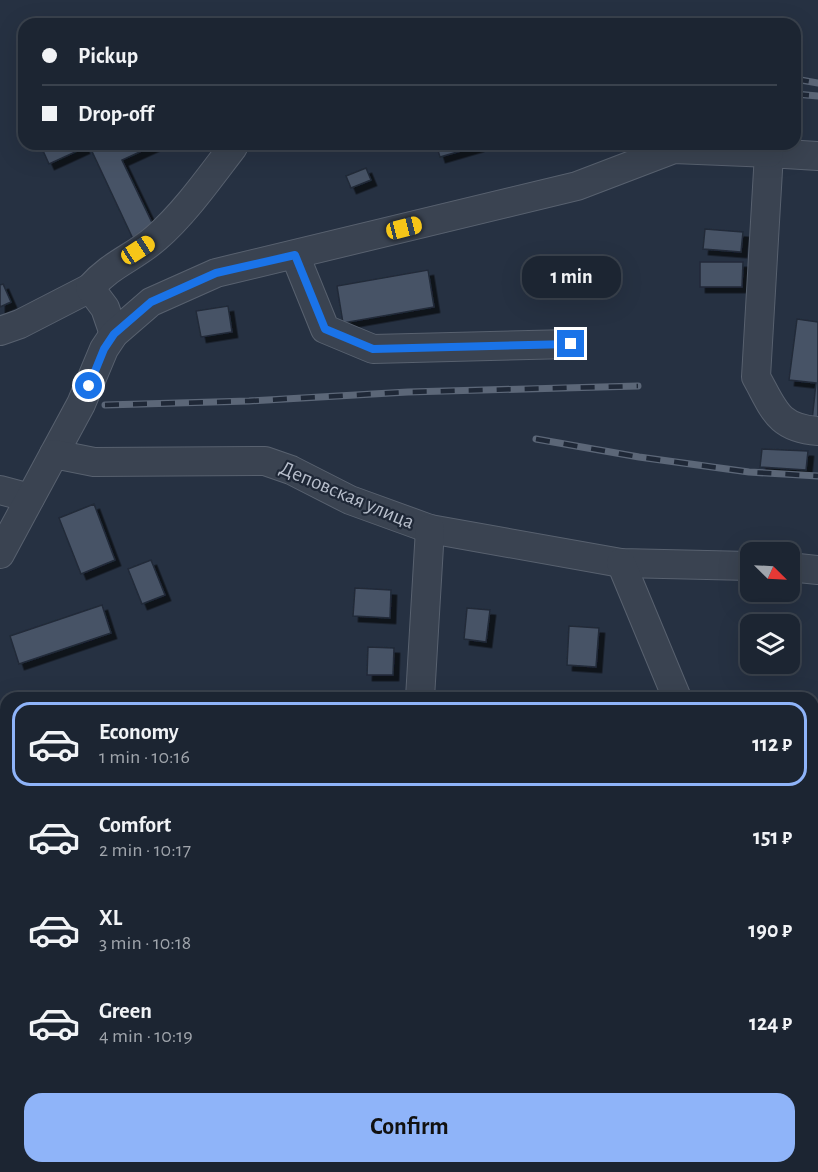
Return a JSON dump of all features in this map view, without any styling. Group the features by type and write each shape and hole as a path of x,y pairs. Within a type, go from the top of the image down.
{"street":[{"path":"0,331 20,324 90,288 103,273 156,238 194,197 231,150"},
{"path":"0,554 81,404 104,349 114,334 151,302 216,273 577,186 671,150"},
{"path":"698,150 818,156"},
{"path":"769,153 756,377 773,410 788,424 803,430 818,430"},
{"path":"295,255 325,329 373,349 571,344"},
{"path":"90,288 105,308 114,334"},
{"name":"Деповская улица","path":"54,454 94,462 265,461 291,470 350,500 430,529 621,563 740,566"},
{"path":"0,490 30,498"},
{"path":"420,692 430,529"},
{"path":"621,563 675,692"},
{"path":"800,568 818,570"}],"building":[{"path":"43,150 80,150 49,164"},
{"path":"91,150 144,150 122,160 156,231 134,241"},
{"path":"438,150 464,150 440,157"},
{"path":"366,168 371,180 351,188 346,176"},
{"path":"705,229 743,232 741,252 703,249"},
{"path":"700,262 743,262 742,287 700,287"},
{"path":"428,270 434,307 343,323 337,286"},
{"path":"3,284 11,302 0,307 0,285"},
{"path":"228,306 232,332 201,337 196,311"},
{"path":"797,319 818,322 818,422 812,421 816,383 789,380"},
{"path":"762,449 808,451 806,470 760,467"},
{"path":"94,504 115,560 81,574 59,518"},
{"path":"151,560 165,595 142,604 128,569"},
{"path":"355,588 391,590 390,618 353,616"},
{"path":"102,605 111,633 19,664 10,636"},
{"path":"467,608 490,610 486,642 464,639"},
{"path":"569,626 599,628 596,667 567,665"},
{"path":"368,647 394,648 393,675 367,675"}],"railway":[{"path":"801,80 818,83"},
{"path":"801,95 818,96"},
{"path":"105,405 249,401 408,392 638,386"},
{"path":"536,439 639,457 749,472 818,476"}],"route":[{"path":"89,386 104,349 114,334 151,302 216,273 295,255 325,329 373,349 571,344"}]}
